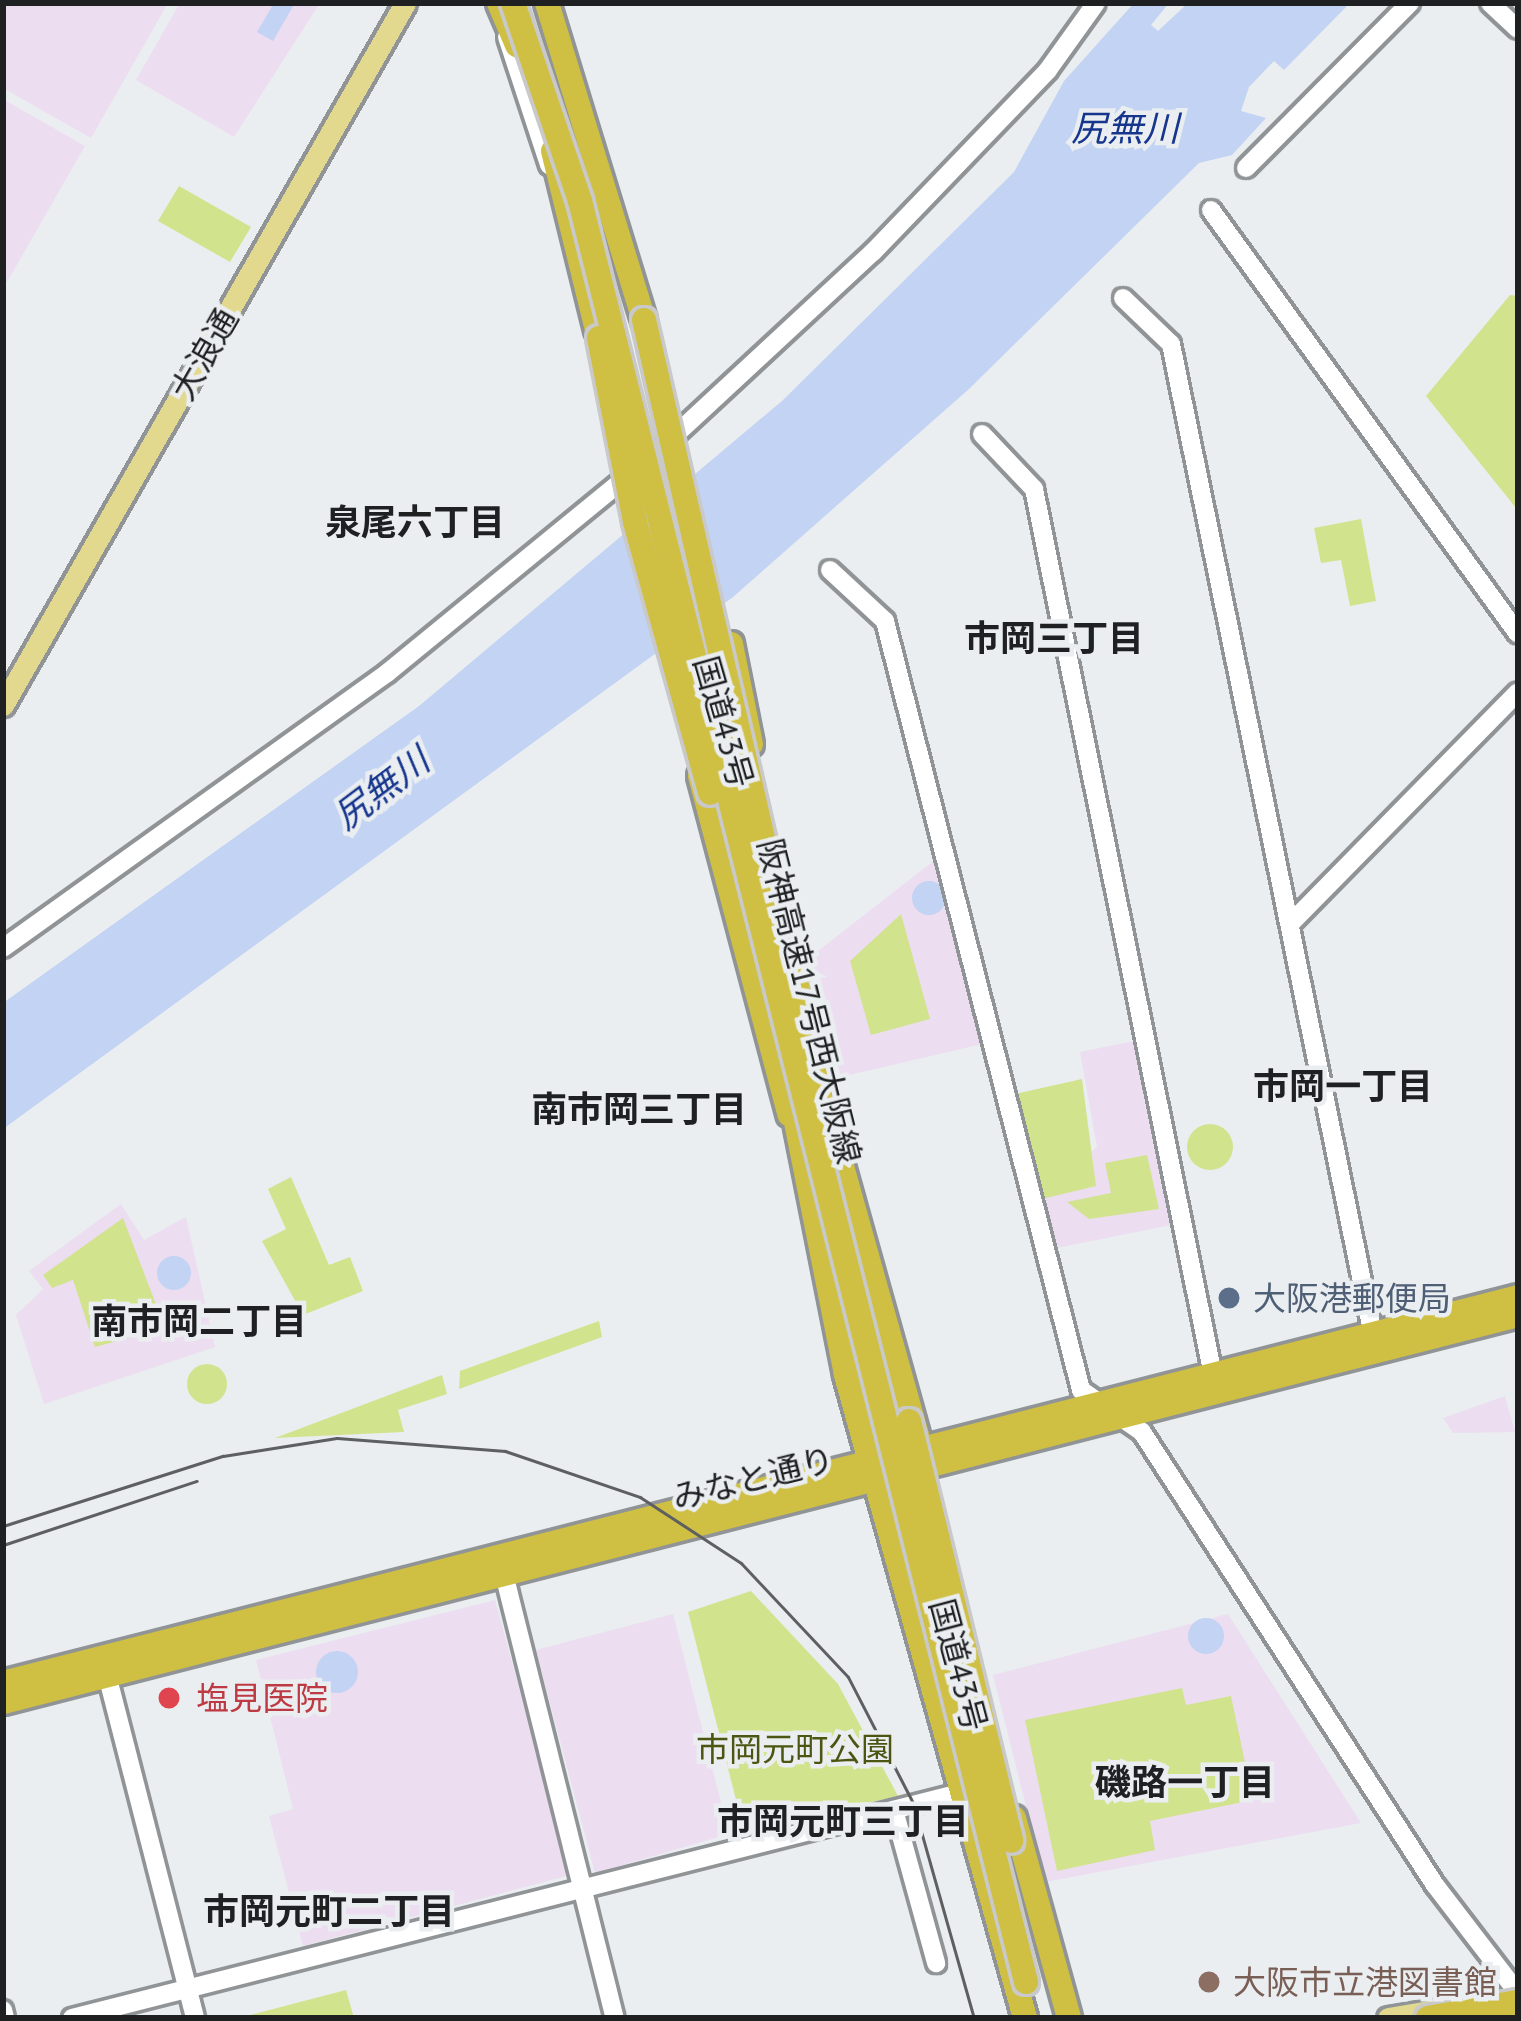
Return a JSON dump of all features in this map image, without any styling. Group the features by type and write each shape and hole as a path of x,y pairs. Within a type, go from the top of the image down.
{"highway":[{"name":"国道43号","path":"495,3 555,158 634,522 791,1097 873,1472 1025,2018"},
{"name":"阪神高速17号西大阪線","path":"514,3 567,150 1052,2018"},
{"name":"阪神高速17号西大阪線","path":"530,3 582,146 841,1267 1036,2018"},
{"name":"国道43号","path":"549,3 644,320 835,1151 922,1458 1069,2018"},
{"path":"644,320 725,759"},
{"path":"592,328 725,759"},
{"path":"731,644 835,1151"},
{"path":"674,688 802,1154"},
{"path":"841,1267 870,1438 1010,1944 1016,1982"},
{"path":"862,1286 909,1421 1011,1841 1027,1868"},
{"name":"みなと通り","path":"3,1683 105,1667 503,1574 1093,1406 1518,1297"},
{"name":"みなと通り","path":"922,1458 1125,1415 1518,1315"},
{"name":"みなと通り","path":"3,1702 105,1667 873,1472"},
{"path":"1433,2015 1518,1996"}],"main road":[{"name":"大浪通","path":"3,705 405,3"},
{"path":"1388,2018 1433,2015"}],"street":[{"path":"549,3 637,282"},
{"path":"3,948 387,673 659,450 873,252 1048,70 1096,3"},
{"path":"1246,168 1410,3"},
{"path":"1490,3 1518,29"},
{"path":"1210,210 1518,634"},
{"path":"1123,298 1171,344 1373,1335"},
{"path":"982,434 1034,489 1213,1375"},
{"path":"830,570 885,621 1093,1406 1125,1415 1518,1996"},
{"path":"1292,922 1518,692"},
{"path":"503,1574 615,2018"},
{"path":"105,1667 195,2018"},
{"path":"71,2018 960,1793"},
{"path":"894,1810 936,1963"}],"shaded area":[{"path":"3,3 168,3 91,138 3,88"},
{"path":"180,3 320,3 234,137 136,80"},
{"path":"3,99 85,146 7,282 3,280"},
{"path":"936,859 982,1044 841,1077 809,958"},
{"path":"1139,1040 1177,1224 1051,1249 1038,1200 1097,1147 1080,1052"},
{"path":"121,1204 144,1240 186,1217 215,1347 44,1404 16,1315 43,1289 29,1271"},
{"path":"1505,1396 1515,1432 1453,1433 1443,1418"},
{"path":"495,1600 570,1875 303,1946 269,1816 293,1809 256,1660"},
{"path":"673,1614 729,1834 595,1873 536,1650"},
{"path":"1228,1614 1361,1823 1045,1882 993,1675"}],"green space":[{"path":"179,186 251,227 230,262 158,221"},
{"path":"1510,295 1518,296 1516,508 1426,396"},
{"path":"1361,519 1376,601 1350,606 1341,560 1321,563 1314,528"},
{"path":"901,914 930,1019 871,1035 850,961"},
{"path":"1082,1079 1096,1186 1038,1200 1010,1095"},
{"path":"1210,1124 1226,1131 1233,1147 1226,1163 1210,1170 1194,1163 1187,1147 1194,1131"},
{"path":"1147,1155 1159,1209 1089,1219 1067,1202 1111,1193 1105,1163"},
{"path":"291,1177 329,1265 350,1257 363,1291 303,1315 262,1241 286,1229 268,1189"},
{"path":"123,1218 165,1328 95,1347 73,1280 52,1288 43,1275"},
{"path":"599,1321 602,1337 459,1389 460,1371"},
{"path":"207,1364 221,1370 227,1384 221,1398 207,1404 193,1398 187,1384 193,1370"},
{"path":"442,1375 447,1394 398,1410 404,1432 275,1438"},
{"name":"市岡元町公園","path":"751,1591 838,1684 898,1796 744,1831 688,1612"},
{"path":"1182,1688 1186,1705 1231,1696 1253,1800 1150,1821 1155,1850 1057,1871 1025,1720"},
{"path":"346,1990 354,2018 243,2017"}],"water":[{"path":"274,3 295,3 273,41 257,32"},
{"name":"尻無川","path":"1134,3 1169,3 1151,25 1158,31 1188,3 1350,3 1284,70 1274,61 1249,87 1241,111 1266,118 1232,155 1199,163 969,389 733,597 3,1129 3,1003 419,706 782,401 1014,172 1064,81"},
{"path":"929,881 941,886 946,898 941,910 929,915 917,910 912,898 917,886"},
{"path":"174,1256 186,1261 191,1273 186,1285 174,1290 162,1285 157,1273 162,1261"},
{"path":"1206,1618 1219,1623 1224,1636 1219,1649 1206,1654 1193,1649 1188,1636 1193,1623"},
{"path":"337,1651 352,1657 358,1672 352,1687 337,1693 322,1687 316,1672 322,1657"}],"railway":[{"path":"3,1526 223,1456 337,1438 505,1451 640,1497 741,1563 848,1677 913,1803 974,2018"},
{"path":"3,1545 197,1481"}],"place":[{"name":"大阪港郵便局","path":"1229,1298"},
{"name":"塩見医院","path":"169,1698"},
{"name":"大阪市立港図書館","path":"1209,1982"}],"district":[{"name":"泉尾六丁目","path":"415,522"},
{"name":"市岡三丁目","path":"1054,638"},
{"name":"市岡一丁目","path":"1343,1086"},
{"name":"南市岡三丁目","path":"639,1109"},
{"name":"南市岡二丁目","path":"199,1321"},
{"name":"磯路一丁目","path":"1185,1782"},
{"name":"市岡元町三丁目","path":"843,1821"},
{"name":"市岡元町二丁目","path":"329,1911"}]}
